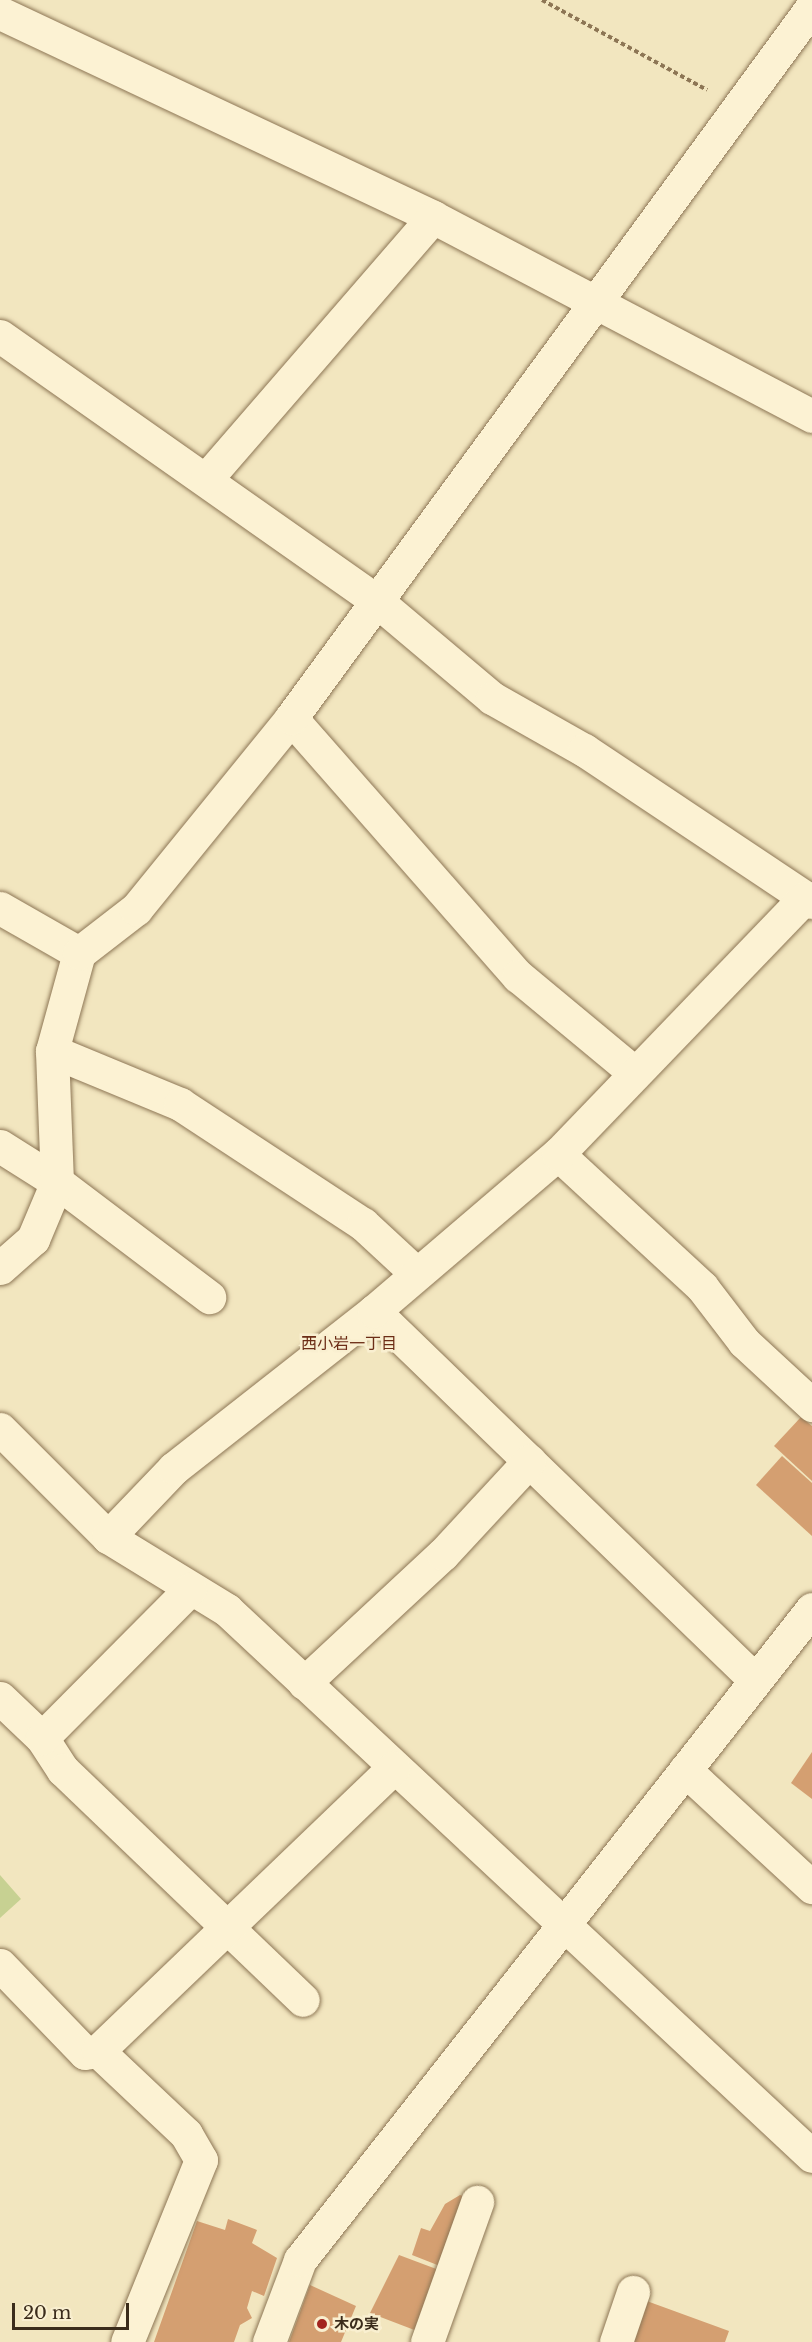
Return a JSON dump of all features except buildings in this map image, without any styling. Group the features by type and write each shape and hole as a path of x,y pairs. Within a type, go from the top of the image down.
{"street":[{"path":"0,1268 33,1239 57,1182 52,1051 79,953 136,909 291,718 812,6"},
{"path":"0,13 433,217 596,300 812,416"},
{"path":"207,478 433,217"},
{"path":"0,336 207,478 378,602 492,698 584,750 809,899 634,1073 558,1154 374,1311 174,1467 108,1538"},
{"path":"291,718 518,976 634,1073"},
{"path":"0,908 79,953"},
{"path":"52,1051 180,1104 363,1224 416,1273"},
{"path":"0,1146 57,1182 208,1297"},
{"path":"558,1154 702,1287 744,1342 812,1405"},
{"path":"374,1311 755,1680"},
{"path":"0,1429 108,1538 227,1610 561,1926 812,2156"},
{"path":"304,1683 443,1554 529,1461"},
{"path":"42,1738 190,1589"},
{"path":"269,2342 300,2260 812,1609"},
{"path":"0,1698 42,1738 63,1770 230,1927 303,2000"},
{"path":"0,1965 84,2053 98,2050 230,1927 393,1768"},
{"path":"685,1770 812,1887"},
{"path":"98,2050 186,2134 201,2160 127,2342"},
{"path":"427,2342 477,2202"},
{"path":"616,2342 633,2292"}],"path":[{"path":"542,0 737,106"}],"green space":[{"path":"0,1875 21,1899 0,1918"}],"place":[{"name":"木の実","path":"322,2324"}],"district":[{"name":"西小岩一丁目","path":"349,1343"}]}
